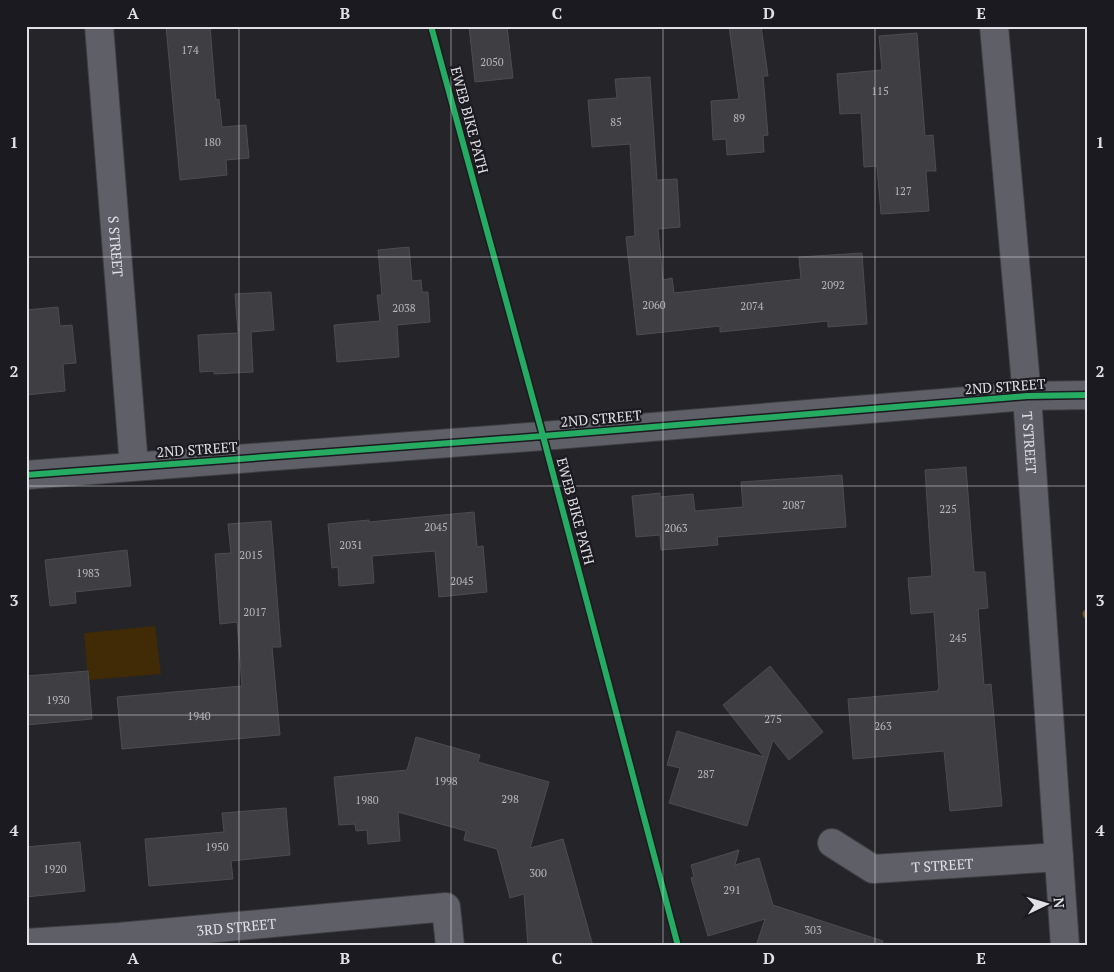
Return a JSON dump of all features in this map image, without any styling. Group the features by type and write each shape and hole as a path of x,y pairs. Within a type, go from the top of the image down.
{"street":[{"name":"S STREET","path":"99,26 134,466"},
{"name":"T STREET","path":"994,26 1026,396 1065,946"},
{"name":"2ND STREET","path":"26,475 543,436 1026,396 1088,395"},
{"name":"T STREET","path":"832,843 873,869 1059,857"},
{"name":"3RD STREET","path":"26,943 119,937 446,907 450,946"}],"shaded area":[{"path":"155,626 161,674 88,680 84,633"}],"building":[{"path":"166,26 210,26 216,100 219,99 222,127 246,125 249,158 226,160 227,175 180,180"},
{"path":"469,26 507,26 513,78 475,82"},
{"path":"729,26 761,26 768,76 763,76 768,135 763,136 764,152 727,155 726,139 713,140 711,101 739,99"},
{"path":"917,33 925,136 933,135 936,171 926,171 929,211 881,214 877,166 864,167 861,113 840,114 837,74 882,70 879,36"},
{"path":"650,77 657,180 677,179 680,227 658,229 663,280 672,278 674,293 801,279 799,257 862,253 867,324 828,327 828,321 720,332 720,326 637,335 626,237 635,236 630,144 592,147 588,100 617,98 615,79"},
{"path":"409,247 412,281 421,280 422,292 428,292 430,322 397,325 399,357 337,362 334,325 380,321 377,295 382,295 378,250"},
{"path":"271,292 274,330 251,332 253,372 214,374 214,371 200,372 198,335 238,333 235,294"},
{"path":"58,307 60,326 72,325 76,363 63,364 65,391 26,395 26,310"},
{"path":"966,467 974,572 985,572 988,608 978,609 984,685 991,684 1002,806 950,811 944,751 853,759 848,699 938,691 934,612 911,614 908,578 932,576 925,470"},
{"path":"842,475 846,527 717,537 718,545 661,550 660,535 636,537 632,496 660,493 660,497 693,494 695,511 743,507 741,482"},
{"path":"474,512 477,547 483,546 487,592 439,597 435,551 372,556 374,583 339,586 338,567 332,568 328,524"},
{"path":"271,521 281,647 272,647 280,735 122,749 117,697 242,686 237,622 220,624 215,554 231,553 228,524"},
{"path":"127,550 131,586 75,592 76,603 50,606 45,560"},
{"path":"770,666 823,732 789,760 773,740 747,826 669,803 680,768 667,765 677,731 764,757 723,705"},
{"path":"88,671 92,719 26,725 26,676"},
{"path":"416,737 480,755 478,762 549,782 530,848 563,839 593,946 528,946 524,894 510,898 497,849 464,840 466,831 398,812 400,841 368,844 367,830 356,831 355,824 339,825 334,777 407,770"},
{"path":"286,808 290,855 231,861 233,879 149,886 145,839 224,832 222,813"},
{"path":"80,842 85,891 26,897 26,847"},
{"path":"739,850 735,865 759,858 773,905 883,941 882,946 756,946 765,919 708,936 691,878 694,877 691,865"}],"cycle path":[{"name":"EWEB BIKE PATH","path":"431,26 543,436 678,946"},
{"path":"26,475 543,436 1027,396 1088,395"}]}
